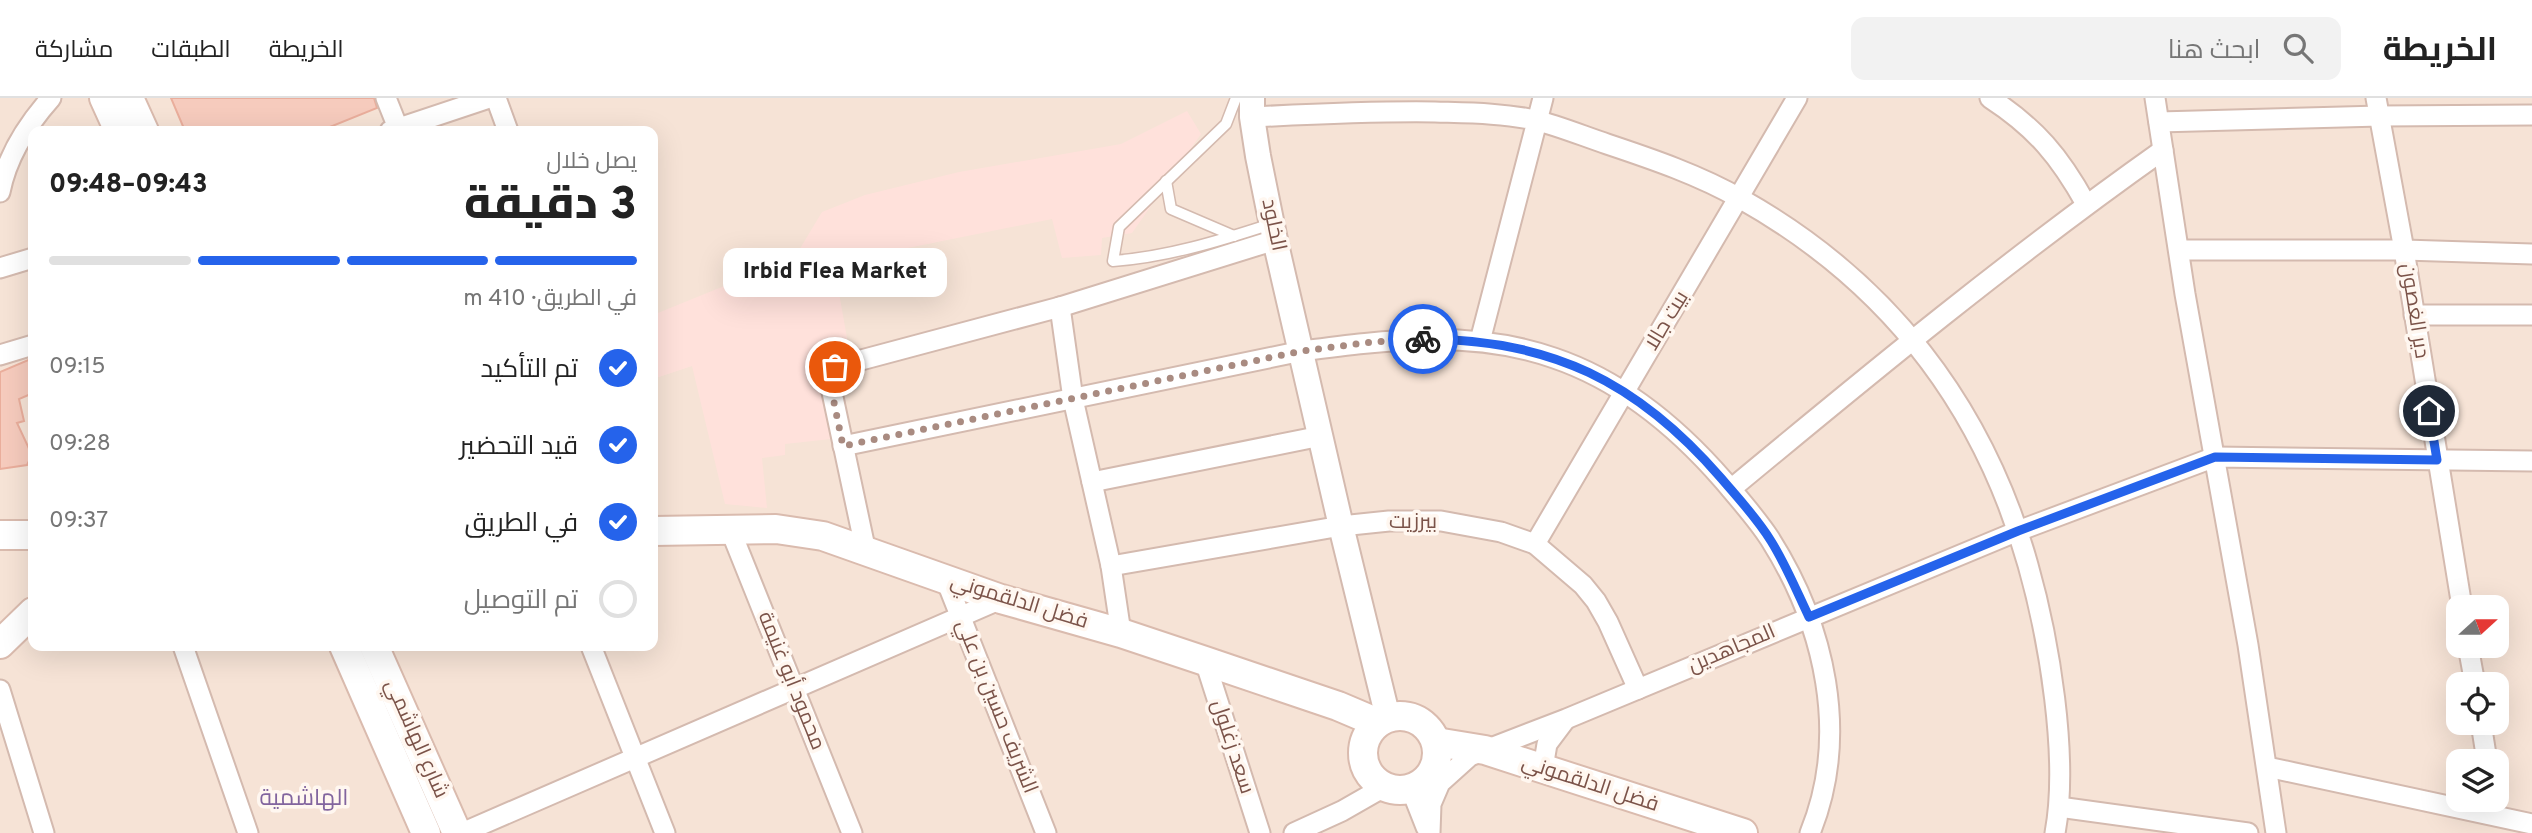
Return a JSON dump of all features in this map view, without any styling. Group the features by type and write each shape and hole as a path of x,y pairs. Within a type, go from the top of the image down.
{"main road":[{"path":"104,98 116,126"},
{"path":"130,98 142,126"},
{"name":"فضل الدلقموني","path":"658,531 798,531 823,536 1001,599 1121,633 1383,720"},
{"path":"0,535 28,535"},
{"path":"0,644 28,617"},
{"name":"شارع الهاشمي","path":"346,651 426,833"},
{"name":"شارع الهاشمي","path":"376,651 457,833"},
{"path":"1400,715 1412,717 1430,731 1436,741 1436,765 1430,775 1398,788 1374,780 1366,769 1363,744 1369,732 1383,720 1400,715"},
{"name":"فضل الدلقموني","path":"1436,741 1485,750 1743,833"}],"street":[{"path":"0,192 4,173 20,139 32,119 51,98"},
{"path":"386,98 393,126"},
{"path":"406,126 489,98"},
{"path":"496,98 506,126"},
{"path":"1480,341 1543,98"},
{"name":"بيت جالا","path":"1535,544 1740,198 1790,98"},
{"path":"1990,98 2046,143 2068,172 2086,204"},
{"path":"2155,98 2276,833"},
{"path":"2159,122 2378,107 2532,115"},
{"name":"دير الغصون","path":"2378,107 2460,595"},
{"path":"1252,108 1479,113 1537,121 1643,155 1740,198 1838,266 1874,299 1912,340 1964,411 1992,466 2018,531 2038,598 2050,666 2059,758 2059,807 2055,833"},
{"name":"الخلود","path":"1252,108 1273,231 1383,720"},
{"path":"1731,489 1912,340 2086,204 2163,150"},
{"path":"866,552 830,383 835,367 1060,306 1273,231"},
{"path":"2179,250 2404,250 2532,254"},
{"path":"0,268 28,260"},
{"path":"1060,306 1073,399 1111,566 1121,633"},
{"path":"2414,315 2532,315"},
{"path":"843,446 1302,351 1402,340 1480,341 1556,358 1624,391 1681,436 1731,489 1769,538 1783,561 1809,617 1826,675 1830,736 1822,796 1810,833"},
{"path":"0,355 28,347"},
{"path":"1092,482 1321,436"},
{"path":"2215,457 2532,461"},
{"name":"المجاهدين","path":"1429,833 1431,804 1440,783 1470,757 2018,531 2215,457"},
{"name":"بيرزيت","path":"1111,566 1341,526 1389,521 1441,521 1502,532 1535,544 1575,577 1596,601 1638,689"},
{"name":"محمود أبو غنيمة","path":"730,529 852,833"},
{"name":"الشريف حسين بن علي","path":"946,580 1046,833"},
{"path":"463,833 1001,599"},
{"path":"185,651 248,833"},
{"path":"593,651 664,833"},
{"name":"سعد زغلول","path":"1205,660 1260,833"},
{"path":"0,690 44,833"},
{"path":"1544,768 1547,744 1566,719"},
{"path":"2267,767 2446,799"},
{"path":"1294,833 1398,788 1429,833"},
{"path":"2059,807 2248,833"},
{"path":"2504,812 2532,824"}],"lane":[{"path":"1226,124 1236,98"},
{"path":"1252,108 1226,124 1119,227 1113,261 1150,258 1235,236 1273,231"},
{"path":"1166,181 1171,209 1235,236"}],"shaded area":[{"path":"0,98 2532,98 2532,833 0,833"},
{"path":"1187,111 1201,134 1132,233 1102,238 1101,255 1062,258 1052,219 883,253 835,270 850,355 822,363 831,439 785,444 785,455 762,458 767,508 725,504 692,366 658,377 658,313 795,257 822,212 865,195 959,172 1121,144"}],"building":[{"path":"171,98 374,98 377,108 332,126 183,126"},
{"path":"28,360 28,395 19,399 24,421 17,423 28,446 28,463 0,469 0,372"}],"way so far":[{"path":"835,367 830,383 843,446 1302,351 1423,339"}],"place":[{"name":"Irbid Flea Market","path":"835,367"}],"district":[{"name":"الهاشمية","path":"304,799"}],"route":[{"path":"1423,339 1480,341 1541,354 1569,363 1624,391 1681,436 1757,521 1783,561 1809,617 2018,531 2215,457 2437,460 2429,411"}]}
